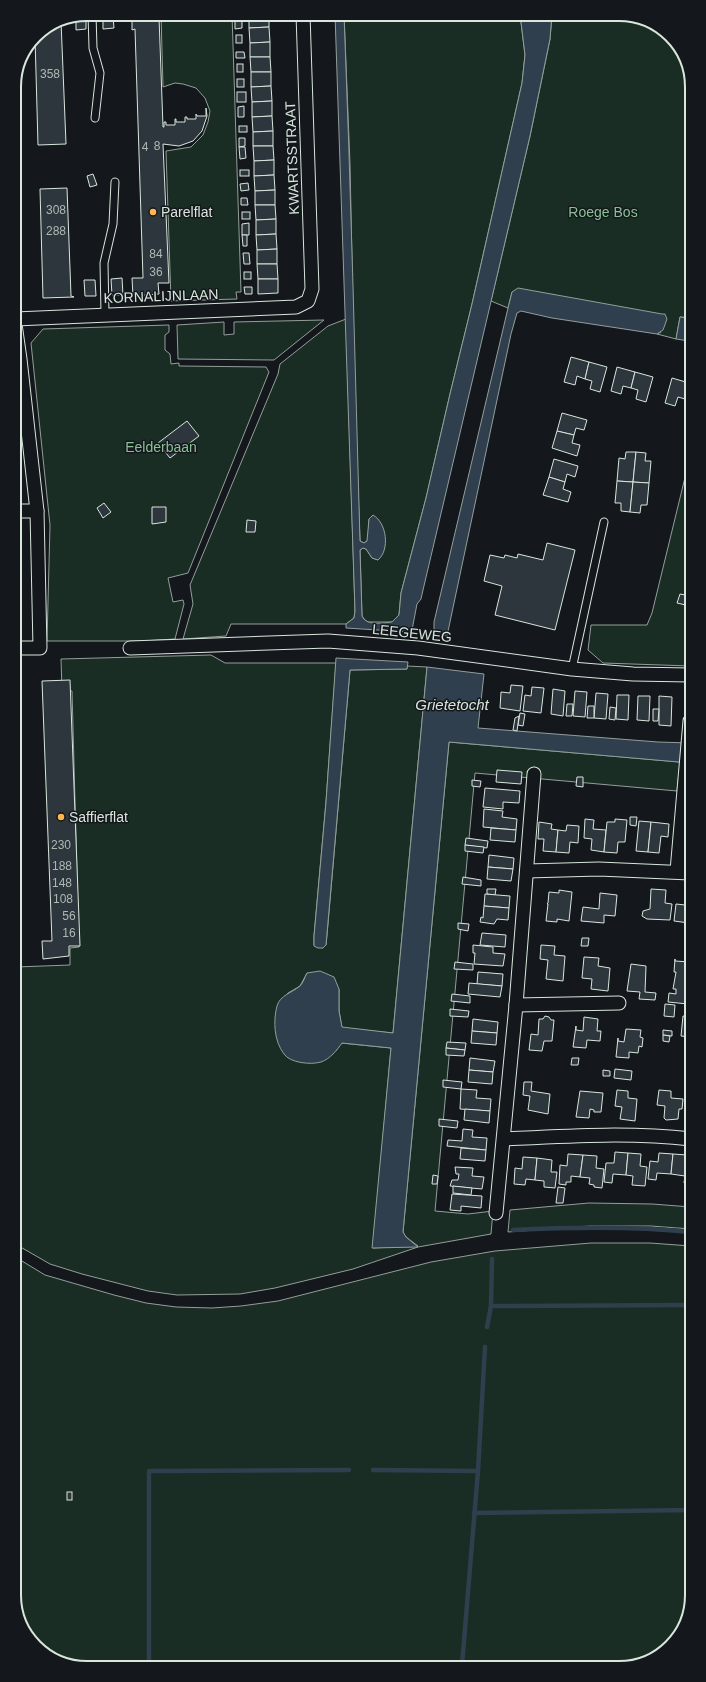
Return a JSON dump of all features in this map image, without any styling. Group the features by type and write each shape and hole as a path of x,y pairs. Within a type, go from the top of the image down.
{"street":[{"name":"KWARTSSTRAAT","path":"303,21 312,289 308,301"},
{"name":"KORNALIJNLAAN","path":"21,319 105,314 296,308 308,301"},
{"path":"21,368 37,511 40,648 21,648"},
{"path":"21,511 37,511"},
{"name":"LEEGEWEG","path":"130,648 328,641 418,648 572,669 633,674 685,675"},
{"path":"496,1213 516,1006 534,774"},
{"path":"527,871 599,869 684,872 685,780"},
{"path":"516,1006 618,1003"},
{"path":"504,1140 573,1136 630,1135 685,1139"}],"lane":[{"path":"92,21 93,48 100,73 95,118"},
{"path":"105,314 104,263 113,224 115,182"},
{"path":"572,669 604,522"}],"green space":[{"path":"161,21 232,21 241,292 236,292 237,299 171,301 166,151 191,147 203,135 210,111 205,98 196,88 175,83 163,87"},
{"path":"344,21 521,21 525,55 522,83 426,498 401,593 399,615 392,622 368,622 362,616 360,550 363,548 366,549 372,558 378,560 383,552 385,540 382,527 369,519 368,540 364,543 360,541 355,407 350,164"},
{"name":"Roege Bos","path":"551,21 632,22 652,30 666,40 678,58 685,87 685,318 680,317 676,339 657,334 661,332 555,295 535,292 512,292 508,308 491,301 530,136 550,39"},
{"path":"346,319 354,618 346,624 231,624 226,636 183,639 193,604 190,585 278,374 280,364 328,326"},
{"path":"324,320 274,360 178,359 177,325 224,322 224,335 234,334 234,322"},
{"name":"Eelderbaan","path":"169,325 169,332 165,335 165,350 170,354 171,364 179,363 179,366 266,367 269,372 188,573 168,578 173,602 183,600 184,604 175,639 142,641 47,641 50,525 31,343 43,329"},
{"path":"685,477 685,666 603,663 588,650 591,625 647,625 652,613"},
{"path":"211,655 225,663 336,663 314,936 314,945 323,948 326,945 327,935 350,670 407,669 407,666 427,667 393,1033 342,1028 339,1011 339,989 307,973 300,986 288,993 278,1004 336,1051 341,1043 391,1048 373,1248 418,1246 406,1237 403,1232 449,742 680,762 677,791 475,773 435,1211 468,1214 493,1211 491,1234 418,1247 353,1269 275,1288 240,1294 177,1295 148,1291 50,1264 21,1247 21,967 70,965 70,948 79,947 72,691 62,691 61,659"},
{"path":"589,1203 652,1204 685,1207 685,1229 651,1226 590,1226 508,1232 510,1210"},
{"path":"591,1243 650,1243 685,1246 685,1595 678,1624 666,1642 648,1654 619,1661 83,1661 74,1660 58,1654 40,1642 30,1628 25,1616 22,1608 21,1595 21,1260 45,1275 146,1303 176,1307 212,1308 278,1301 431,1262 495,1251"}],"water":[{"path":"335,21 344,21 360,541 364,543 367,541 369,519 373,515 381,524 385,537 384,550 382,556 378,560 372,558 366,549 363,548 360,550 362,616 371,623 379,623 392,622 399,615 401,593 426,498 522,83 525,55 521,21 551,21 550,39 530,136 421,599 417,604 412,630 409,632 346,628 346,624 354,618 355,611"},
{"path":"518,288 665,314 667,319 663,330 657,334 552,318 521,311 517,313 511,334 447,636 437,635 434,631 434,622 512,292"},
{"path":"680,317 685,318 685,340 676,339"},
{"path":"336,658 408,662 407,669 350,670 326,945 323,948 318,948 314,946 314,936 326,802"},
{"name":"Grietetocht","path":"427,667 484,674 478,728 685,743 685,763 449,742 403,1232 406,1237 418,1247 372,1248 391,1048 342,1043 330,1057 324,1061 317,1063 306,1063 296,1061 284,1054 278,1043 275,1031 277,1006 281,999 300,986 307,973 320,971 334,977 339,989 339,1011 342,1027 393,1033"}],"building":[{"path":"86,21 86,29 76,30 76,23"},
{"path":"103,21 113,21 114,28 103,29"},
{"name":"Parelflat","path":"132,21 159,21 163,127 164,122 166,122 166,125 175,125 175,119 176,122 185,122 185,117 187,117 187,119 196,119 196,114 197,116 206,116 206,108 207,116 202,131 193,141 179,146 163,144 169,283 158,283 159,294 133,296 132,278 143,278 135,29 132,30"},
{"path":"235,21 242,21 242,28 235,29"},
{"path":"249,21 269,21 269,27 249,28"},
{"path":"61,27 66,144 38,145 35,47 44,37"},
{"path":"269,27 270,42 250,43 249,28"},
{"path":"236,35 242,35 242,43 236,43"},
{"path":"270,42 270,57 250,57 250,43"},
{"path":"236,52 244,52 245,58 236,58"},
{"path":"250,57 270,57 271,72 251,72"},
{"path":"237,64 243,64 243,72 237,72"},
{"path":"251,72 271,72 271,86 251,87"},
{"path":"237,79 244,79 244,87 237,87"},
{"path":"271,86 272,101 252,102 251,87"},
{"path":"237,92 246,92 246,102 237,102"},
{"path":"272,101 272,116 252,117 252,102"},
{"path":"244,106 244,117 238,117 238,107"},
{"path":"272,116 273,131 253,132 252,117"},
{"path":"239,126 247,126 247,132 239,132"},
{"path":"273,131 273,146 253,146 253,132"},
{"path":"239,138 245,138 245,146 239,147"},
{"path":"253,146 273,146 274,160 254,161"},
{"path":"239,147 245,147 246,158 240,159"},
{"path":"274,160 274,175 254,176 254,161"},
{"path":"240,170 249,170 249,176 240,176"},
{"path":"93,174 97,185 90,187 87,176"},
{"path":"274,175 275,190 255,191 254,176"},
{"path":"248,183 249,190 241,191 240,184"},
{"path":"67,188 71,296 74,297 43,298 40,189"},
{"path":"275,190 275,205 255,205 255,191"},
{"path":"241,198 247,198 248,205 241,205"},
{"path":"255,205 275,205 276,219 256,220"},
{"path":"242,212 250,212 250,219 242,219"},
{"path":"276,219 276,234 256,235 256,220"},
{"path":"249,223 249,235 242,235 242,224"},
{"path":"276,234 277,249 257,250 256,235"},
{"path":"242,235 247,235 247,246 243,246"},
{"path":"277,249 277,264 257,264 257,250"},
{"path":"243,253 249,253 250,264 244,264"},
{"path":"257,264 277,264 278,279 258,279"},
{"path":"244,272 251,272 251,279 244,279"},
{"path":"122,278 123,295 112,295 111,279"},
{"path":"258,279 278,279 278,293 258,294"},
{"path":"84,280 95,280 96,296 85,296"},
{"path":"244,287 252,287 252,294 245,294"},
{"path":"571,357 589,362 585,379 577,376 575,385 564,382"},
{"path":"589,362 607,367 600,392 590,389 592,381 585,379"},
{"path":"617,367 635,372 631,388 623,386 621,394 611,391"},
{"path":"635,372 653,377 646,402 636,399 638,390 631,388"},
{"path":"672,378 685,382 685,399 678,397 675,406 665,403"},
{"path":"562,413 587,420 584,430 576,428 574,435 557,431"},
{"path":"187,421 199,436 170,458 158,443"},
{"path":"557,431 574,435 572,443 580,445 577,456 552,448"},
{"path":"626,452 636,452 633,482 617,481 619,458 625,459"},
{"path":"636,452 646,453 645,461 651,461 649,483 633,482"},
{"path":"554,459 578,466 575,477 567,474 565,482 549,477"},
{"path":"549,477 565,482 563,489 571,492 568,502 543,495"},
{"path":"617,481 633,482 630,512 621,511 621,503 615,503"},
{"path":"633,482 649,483 647,505 641,505 640,513 630,512"},
{"path":"104,503 111,512 103,518 97,508"},
{"path":"152,507 166,507 166,522 152,524"},
{"path":"247,520 256,521 255,532 246,532"},
{"path":"547,543 575,550 555,630 495,615 502,586 484,581 490,555 504,558 505,555 517,558 518,554 543,560"},
{"path":"680,594 685,595 685,605 677,603"},
{"name":"Saffierflat","path":"70,680 80,946 69,946 69,956 43,959 42,941 52,941 42,681"},
{"path":"511,685 523,686 520,711 500,708 501,692 510,693"},
{"path":"532,687 544,688 541,713 523,711 525,695 531,696"},
{"path":"553,689 565,691 563,716 551,714"},
{"path":"575,691 587,692 585,717 573,716"},
{"path":"596,693 608,694 606,719 594,718"},
{"path":"617,695 629,695 628,720 616,719"},
{"path":"638,696 650,696 649,721 637,720"},
{"path":"659,696 672,697 671,726 659,725"},
{"path":"567,704 573,704 572,716 566,716"},
{"path":"588,706 594,706 594,718 587,718"},
{"path":"610,707 616,708 615,720 609,719"},
{"path":"653,709 659,709 658,721 653,721"},
{"path":"520,713 525,714 523,726 518,725"},
{"path":"519,716 517,731 513,730 515,718"},
{"path":"497,770 522,772 521,784 496,782"},
{"path":"577,777 583,777 583,787 576,786"},
{"path":"472,780 481,781 480,787 472,786"},
{"path":"485,788 520,791 519,803 503,802 503,809 483,807"},
{"path":"484,809 503,811 502,817 517,819 516,830 483,827"},
{"path":"630,817 637,817 636,826 630,825"},
{"path":"585,819 594,820 593,829 606,830 604,852 591,850 592,839 584,838"},
{"path":"615,819 627,820 625,842 618,842 617,853 604,852 607,822 615,822"},
{"path":"639,821 651,822 648,852 636,851"},
{"path":"539,822 552,824 551,829 558,830 556,852 543,851 544,839 538,839"},
{"path":"651,822 669,824 668,837 661,836 659,853 648,852"},
{"path":"567,825 579,826 578,843 570,842 569,853 556,852 558,830 566,831"},
{"path":"491,828 516,830 515,842 490,840"},
{"path":"466,838 488,841 487,848 465,845"},
{"path":"465,845 484,847 483,853 465,851"},
{"path":"489,855 514,858 513,869 488,867"},
{"path":"488,867 513,869 511,881 487,879"},
{"path":"463,877 481,880 481,886 462,884"},
{"path":"487,889 496,889 495,895 487,894"},
{"path":"651,889 666,890 665,903 672,904 670,920 647,919 642,916 643,911 650,909"},
{"path":"559,890 572,892 569,921 557,919 557,922 546,921 549,892 559,893"},
{"path":"600,893 617,895 615,916 604,915 604,923 581,921 583,907 599,909"},
{"path":"485,894 510,896 509,908 484,906"},
{"path":"676,904 685,905 685,922 674,921"},
{"path":"484,906 509,908 508,920 497,919 494,924 480,922 481,917 483,918"},
{"path":"458,923 469,924 468,931 458,929"},
{"path":"482,933 506,935 505,947 480,945"},
{"path":"582,938 589,938 588,946 581,946"},
{"path":"473,945 493,947 493,953 505,954 503,966 474,964 475,953 473,953"},
{"path":"541,945 555,946 554,955 565,956 563,981 546,979 548,960 540,959"},
{"path":"584,957 599,958 598,966 610,968 608,991 591,989 592,979 582,978"},
{"path":"675,959 675,961 685,962 685,1004 668,1002 669,993 676,994 676,989 673,989 676,972 674,972"},
{"path":"455,962 473,964 473,970 454,969"},
{"path":"631,964 646,966 645,992 656,993 655,1000 639,999 640,992 627,991"},
{"path":"478,972 503,974 502,986 477,984"},
{"path":"469,983 502,986 500,997 468,994"},
{"path":"452,994 470,996 470,1003 451,1001"},
{"path":"665,1004 675,1005 674,1017 664,1016"},
{"path":"450,1009 469,1011 468,1017 450,1016"},
{"path":"545,1016 549,1017 551,1020 554,1020 552,1041 544,1041 542,1051 529,1050 531,1034 538,1035 539,1019 543,1019"},
{"path":"683,1016 685,1016 685,1036 681,1036"},
{"path":"584,1017 598,1019 597,1031 601,1031 600,1041 587,1040 586,1048 573,1047 576,1026 576,1030 583,1031"},
{"path":"473,1019 498,1022 497,1033 472,1031"},
{"path":"626,1029 641,1030 640,1037 643,1038 642,1047 639,1046 638,1053 629,1052 629,1058 616,1057 618,1038 618,1041 624,1042"},
{"path":"663,1030 672,1031 672,1036 663,1035"},
{"path":"472,1031 497,1033 496,1045 471,1043"},
{"path":"663,1035 670,1036 669,1042 663,1041"},
{"path":"447,1042 466,1043 465,1050 446,1048"},
{"path":"446,1048 465,1050 464,1056 446,1055"},
{"path":"470,1058 495,1061 493,1072 469,1070"},
{"path":"572,1058 579,1058 578,1065 571,1065"},
{"path":"615,1069 632,1071 631,1080 614,1078"},
{"path":"469,1070 493,1072 492,1084 468,1082"},
{"path":"603,1070 610,1071 610,1076 603,1076"},
{"path":"443,1080 462,1082 461,1089 443,1087"},
{"path":"524,1082 532,1082 531,1091 550,1094 548,1114 528,1110 530,1096 523,1095"},
{"path":"461,1089 477,1090 476,1098 491,1099 490,1111 460,1109"},
{"path":"617,1090 628,1091 628,1098 637,1099 635,1121 620,1119 622,1107 615,1106"},
{"path":"659,1090 671,1091 671,1098 683,1099 682,1109 679,1109 678,1119 666,1120 664,1118 665,1106 657,1105"},
{"path":"580,1091 603,1093 601,1112 594,1112 594,1110 590,1109 589,1118 576,1117"},
{"path":"465,1109 490,1111 489,1123 464,1120"},
{"path":"439,1119 458,1121 457,1128 439,1126"},
{"path":"463,1129 473,1130 472,1137 487,1138 486,1150 447,1146 448,1140 462,1141"},
{"path":"461,1148 486,1150 485,1161 460,1159"},
{"path":"615,1152 628,1153 626,1175 613,1174 612,1183 604,1182 606,1163 614,1163"},
{"path":"628,1153 641,1154 640,1166 647,1167 645,1186 632,1185 633,1176 626,1175"},
{"path":"659,1153 673,1154 671,1174 657,1173 656,1180 648,1179 650,1161 658,1162"},
{"path":"568,1154 583,1155 580,1177 571,1176 571,1182 566,1182 566,1185 559,1184 560,1165 567,1166"},
{"path":"673,1154 685,1155 685,1176 671,1174"},
{"path":"583,1155 597,1156 596,1168 604,1169 602,1188 594,1187 594,1185 589,1184 590,1178 580,1177"},
{"path":"523,1157 537,1158 535,1180 526,1179 525,1185 514,1184 515,1168 522,1169"},
{"path":"537,1158 552,1160 551,1172 557,1172 555,1188 544,1187 544,1181 535,1180"},
{"path":"455,1167 473,1168 472,1176 484,1177 482,1189 450,1186 452,1180 458,1180 459,1174 456,1174"},
{"path":"433,1175 438,1176 437,1184 432,1184"},
{"path":"453,1186 472,1188 471,1195 453,1193"},
{"path":"558,1187 565,1188 563,1203 556,1203"},
{"path":"452,1194 482,1196 481,1208 461,1206 461,1211 450,1210"},
{"path":"67,1492 72,1492 72,1500 67,1500"}],"waterway":[{"path":"513,1230 602,1228 685,1232"},
{"path":"487,1327 491,1306 492,1259"},
{"path":"491,1306 685,1305"},
{"path":"462,1661 478,1471 485,1347"},
{"path":"149,1661 149,1471 349,1470"},
{"path":"373,1470 478,1471"},
{"path":"474,1513 685,1510"}],"place":[{"name":"Parelflat","path":"153,212"},
{"name":"Saffierflat","path":"61,817"}]}
